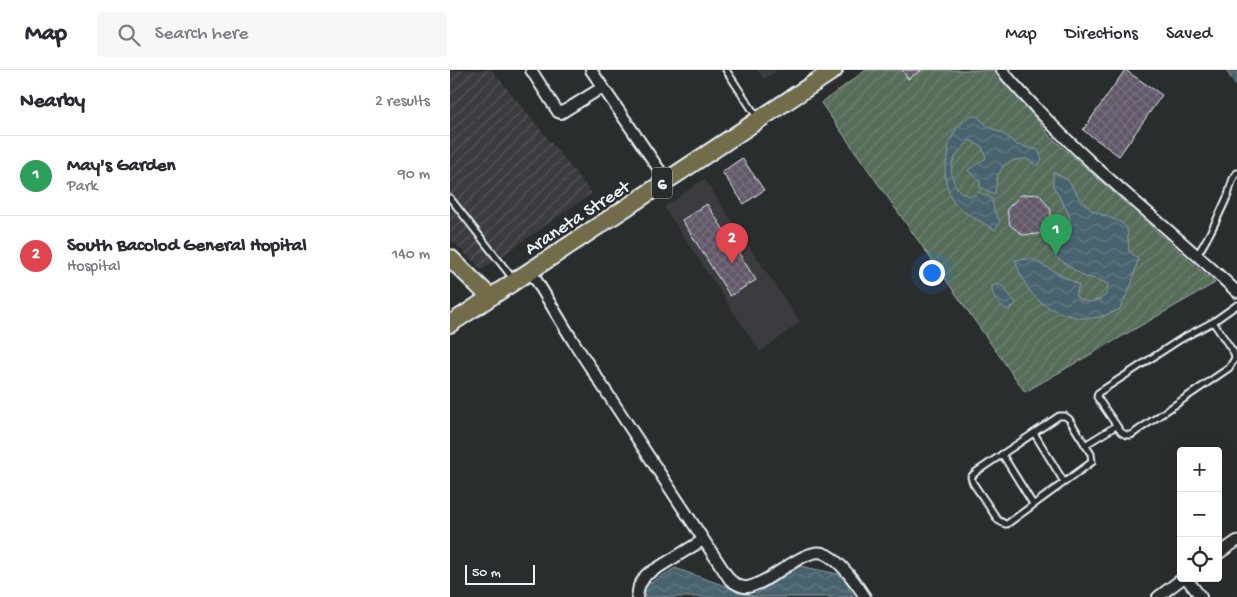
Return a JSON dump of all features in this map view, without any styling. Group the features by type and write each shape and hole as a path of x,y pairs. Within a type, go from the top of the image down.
{"main road":[{"name":"Araneta Street","path":"490,296 834,70"},
{"path":"450,258 490,296"},
{"name":"6","path":"450,324 490,296"}],"street":[{"path":"531,70 561,114 603,87"},
{"path":"591,70 667,180"},
{"path":"1002,70 1053,126 1096,168 1198,255 1237,292"},
{"path":"530,270 573,341 730,580 742,587 748,587 764,581 804,557 822,553 843,568 865,597"},
{"path":"637,597 639,586 646,575 703,540"},
{"path":"1222,551 1237,541"},
{"path":"1158,597 1179,582"},
{"path":"1188,582 1201,597"}],"lane":[{"path":"726,70 759,119"},
{"path":"1198,255 1206,242 1229,192 1234,176 1237,173"},
{"path":"450,198 514,280"},
{"path":"1213,322 1234,353 1235,358 1230,368 1131,435 1126,435 1116,426 1097,397 1098,393 1181,339 1213,322 1237,305"},
{"path":"1059,416 1064,416 1069,419 1091,454 1092,462 1005,524 998,520 971,477 1034,433 1059,416"},
{"path":"1085,445 1116,426"},
{"path":"1034,433 1064,482"},
{"path":"1002,454 1033,504"}],"shaded area":[{"path":"450,70 492,70 592,193 482,270 450,239"},
{"path":"757,70 778,70 764,79"},
{"path":"704,179 800,322 760,352 664,207"}],"green space":[{"path":"866,70 995,70 1050,136 1215,283 1025,392 821,103"}],"water":[{"path":"1226,70 1237,70 1237,88"},
{"path":"970,116 977,116 987,126 1005,135 1017,145 1038,150 1042,159 1038,166 1027,159 1014,160 1004,165 997,177 995,194 980,187 980,181 968,170 986,158 982,147 970,140 953,161 951,169 954,183 962,193 974,196 979,192 992,199 994,211 1000,221 995,230 966,213 953,202 946,183 945,168 949,142 957,128"},
{"path":"1053,172 1068,180 1078,196 1091,210 1120,222 1127,228 1129,251 1138,259 1132,283 1120,309 1100,317 1079,318 1072,316 1046,306 1032,294 1023,279 1015,260 1032,259 1079,285 1075,296 1084,301 1091,302 1107,294 1108,284 1097,279 1085,277 1053,255 1066,239 1071,228 1069,214 1053,186"},
{"path":"995,284 1003,286 1016,303 1010,309 1005,309 996,299 992,289 992,286"},
{"path":"800,566 843,575 854,597 645,597 644,587 675,568 753,596"}],"building":[{"path":"902,70 922,70 908,79"},
{"path":"1125,70 1162,95 1119,156 1083,130"},
{"path":"742,158 764,190 744,204 722,172"},
{"path":"1039,194 1051,210 1050,224 1039,234 1023,235 1010,225 1007,209 1021,195"},
{"path":"707,204 756,280 730,296 682,220"}],"place":[{"name":"May's Garden","path":"1056,255"},
{"name":"South Bacolod General Hopital","path":"732,264"}]}
